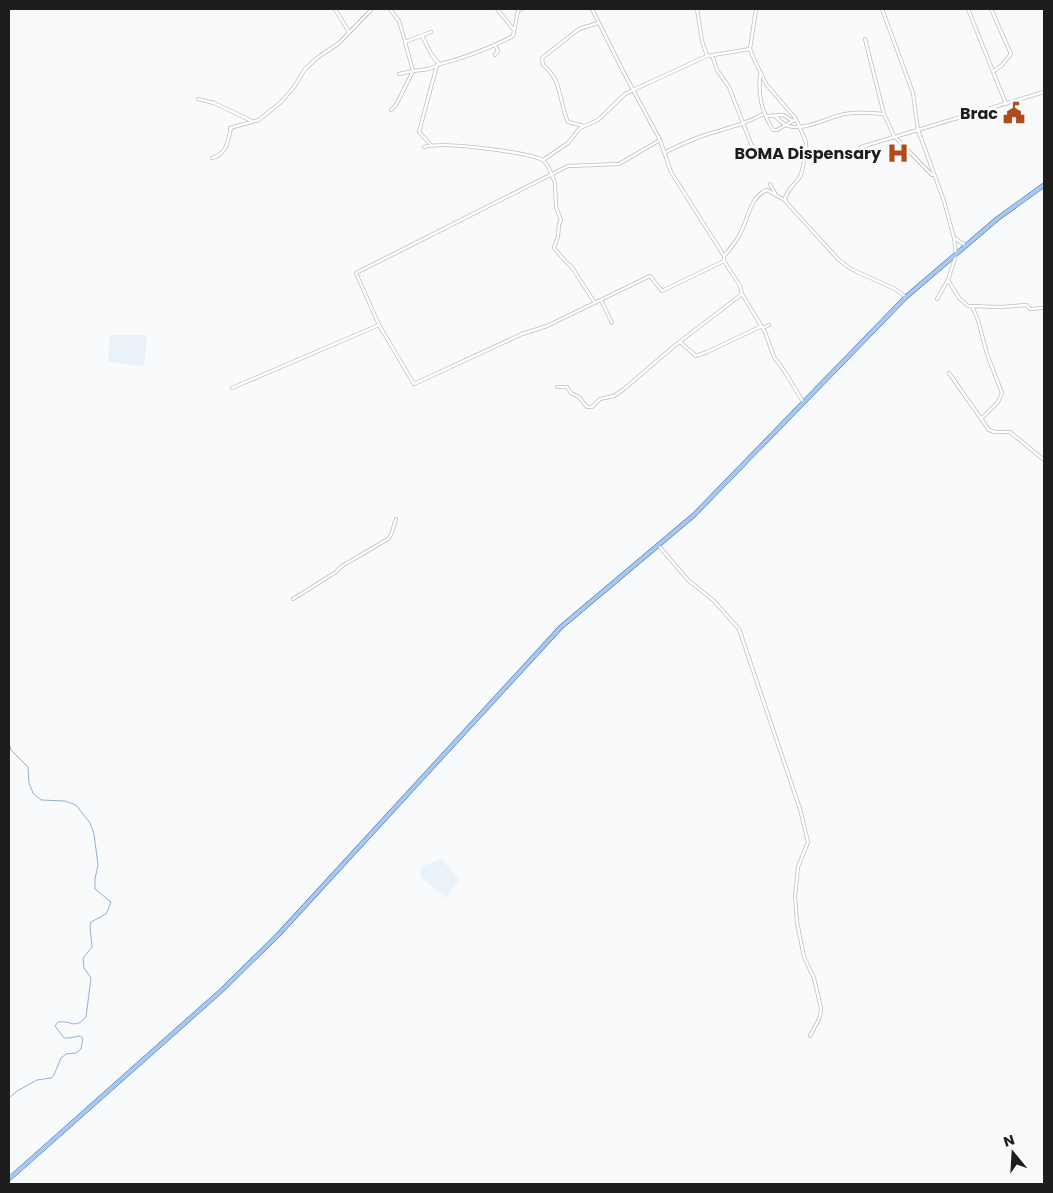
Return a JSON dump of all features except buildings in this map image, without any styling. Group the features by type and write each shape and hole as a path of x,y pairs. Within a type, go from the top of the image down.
{"main road":[{"path":"9,1179 222,990 278,934 561,627 657,544 694,515 906,297 1009,209 1044,184"}],"street":[{"path":"335,9 349,32"},
{"path":"212,158 226,149 231,128 259,120 281,102 294,87 305,69 339,43 372,9"},
{"path":"390,9 398,21 413,72 396,106 391,110"},
{"path":"497,9 514,30"},
{"path":"399,74 429,69 459,59 513,36 518,11 522,9"},
{"path":"592,9 632,90 660,140 671,172 724,256 724,261 740,286 742,294 763,327 774,357 803,402"},
{"path":"697,9 702,41 707,56"},
{"path":"756,9 750,49 766,84 795,120 806,142 805,158 800,177 789,190 786,201"},
{"path":"882,9 913,93 918,130 944,201 954,238 956,255 948,280 937,299"},
{"path":"968,9 1006,104"},
{"path":"991,9 1010,54 1002,65 994,71"},
{"path":"584,126 568,122 557,82 552,71 543,65 542,58 579,29 598,22"},
{"path":"405,42 431,32"},
{"path":"422,36 438,65"},
{"path":"865,39 884,114 894,136 934,176"},
{"path":"495,45 498,51 495,55"},
{"path":"543,160 568,142 580,128 598,120 625,94 632,90 707,56 750,49"},
{"path":"712,55 716,70 729,87 755,154"},
{"path":"431,145 419,132 438,65"},
{"path":"760,74 758,94 773,130 777,130 795,120"},
{"path":"860,147 1044,92"},
{"path":"198,99 214,103 254,122"},
{"path":"664,153 702,136 744,123 765,114 783,115 795,120"},
{"path":"775,116 792,127 813,126 838,115 884,114"},
{"path":"660,140 619,164 568,166 356,274 379,325 414,384 522,334 547,326 650,276 662,291 724,261"},
{"path":"424,147 431,145 498,150 529,155 543,160 556,184 556,207 561,220 558,224 558,236 554,248 571,266 595,303"},
{"path":"770,184 776,194"},
{"path":"724,256 742,232 748,213 757,196 766,190 786,201 788,206 838,259 851,269 895,289 906,297"},
{"path":"954,238 966,246"},
{"path":"948,280 964,303 972,306 1001,307 1026,305 1030,309 1044,308"},
{"path":"557,387 567,388 571,393 579,397 587,407 592,407 600,399 614,396 742,294"},
{"path":"601,300 612,323"},
{"path":"972,306 1002,393 998,402 982,419"},
{"path":"232,388 379,325"},
{"path":"680,342 696,356 769,325"},
{"path":"949,373 989,430 994,432 1010,432 1044,460"},
{"path":"293,599 336,572 342,566 388,539 396,519"},
{"path":"657,544 688,580 714,601 739,629 800,809 808,842 798,866 795,897 797,922 804,957 814,978 821,1008 820,1017 810,1036"}],"shaded area":[{"path":"110,335 147,335 144,366 108,362"},
{"path":"441,859 459,879 446,898 420,876 421,867"}],"waterway":[{"path":"9,742 11,750 28,767 29,783 33,793 41,800 65,801 76,805 90,823 94,834 98,865 95,889 111,902 106,914 91,922 92,947 83,958 84,968 91,978 86,1017 76,1024 58,1022 55,1026 64,1038 80,1036 83,1038 81,1049 76,1053 66,1054 61,1058 51,1078 37,1080 17,1091 9,1098"}],"place":[{"name":"Brac","path":"1014,113"},
{"name":"BOMA Dispensary","path":"898,153"}]}
